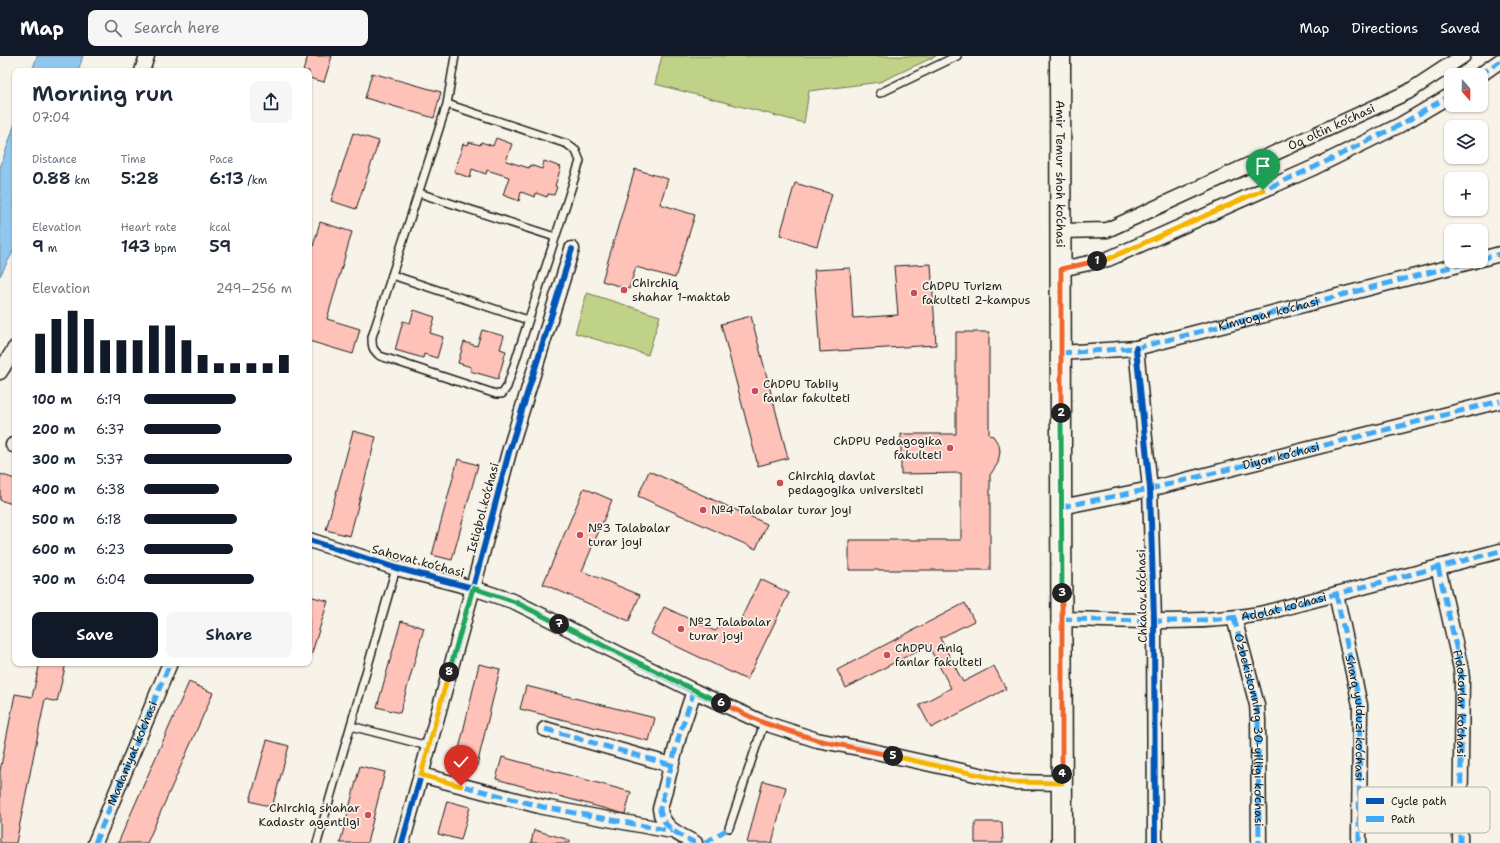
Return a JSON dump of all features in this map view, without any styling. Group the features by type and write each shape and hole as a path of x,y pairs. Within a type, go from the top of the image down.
{"main road":[{"name":"Amir Temur shoh ko‘chasi","path":"1060,56 1062,843"}],"street":[{"path":"143,68 147,56"},
{"name":"Oq oltin ko‘chasi","path":"1061,231 1106,230 1408,92 1463,56"},
{"path":"1488,69 1500,61"},
{"path":"1061,269 1108,259 1315,168 1400,125 1444,99"},
{"name":"Istiqbol ko‘chasi","path":"402,843 509,452 572,250"},
{"path":"1488,257 1500,254"},
{"name":"Kimyogar ko‘chasi","path":"1061,353 1136,348 1447,268"},
{"name":"Chkalov ko‘chasi","path":"1136,348 1150,490 1154,620 1155,843"},
{"path":"0,372 12,353"},
{"name":"Diyor ko‘chasi","path":"1061,507 1150,490 1500,402"},
{"name":"Sahovat ko‘chasi","path":"312,541 396,568 473,588 515,602 694,691 764,723 817,740 1011,782 1062,783"},
{"name":"Adolat ko‘chasi","path":"1062,620 1234,618 1260,614 1500,551"},
{"name":"Fidokorlar ko‘chasi","path":"1438,567 1462,678 1461,787"},
{"name":"Sharq yulduzi ko‘chasi","path":"1336,594 1360,705 1359,787"},
{"name":"O‘zbekistonning 30-yilligi ko‘chasi","path":"1234,618 1257,705 1259,843"},
{"name":"Madaniyat ko‘chasi","path":"95,843 169,666"},
{"path":"672,831 663,821 660,809 679,736 694,691"},
{"path":"545,729 671,765"},
{"path":"421,775 543,807 672,831 695,843"},
{"name":"Sharq yulduzi ko‘chasi","path":"1359,833 1359,843"},
{"name":"Fidokorlar ko‘chasi","path":"1460,833 1460,843"}],"lane":[{"path":"447,104 567,144 576,151 580,161 507,387 502,394 496,394 380,356 373,350 372,337 447,104 455,56"},
{"path":"880,93 957,56"},
{"path":"418,193 555,237"},
{"path":"392,275 528,320"},
{"path":"317,843 396,568"},
{"path":"729,828 764,723"},
{"path":"351,726 428,746"}],"green space":[{"path":"662,56 936,56 880,82 809,91 804,123 655,84"},
{"path":"587,293 660,316 648,355 575,333"}],"water":[{"path":"37,56 83,56 79,68 33,68"},
{"path":"12,132 12,254 0,276 0,168"}],"building":[{"path":"308,56 332,56 324,82 312,79 312,68 304,68"},
{"path":"372,73 441,92 434,118 365,98"},
{"path":"353,133 379,141 356,209 331,201"},
{"path":"496,138 512,144 506,161 529,168 530,165 542,169 544,161 561,167 555,186 557,187 554,195 548,194 547,197 536,193 535,197 521,192 519,201 503,195 509,177 487,170 486,174 472,169 470,178 454,172 463,144 468,145 469,142 480,145 481,142 493,146"},
{"path":"635,169 668,179 660,204 695,215 675,278 636,267 629,289 602,281"},
{"path":"795,183 832,194 817,246 780,235"},
{"path":"320,222 352,232 327,319 360,329 353,354 312,342 312,250"},
{"name":"ChDPU Turizm fakulteti 2-kampus","path":"931,264 936,345 820,352 814,270 850,268 853,318 898,315 894,266"},
{"path":"414,310 435,317 430,333 443,337 437,358 424,354 423,358 395,350 403,321 410,323"},
{"name":"ChDPU Tabiiy fanlar fakulteti","path":"751,316 788,458 758,466 721,324"},
{"path":"482,330 504,336 500,349 506,351 498,379 470,371 471,367 458,363 464,342 477,346"},
{"name":"ChDPU Pedagogika fakulteti","path":"956,332 989,332 989,435 993,436 999,445 1000,451 998,463 990,475 990,570 849,570 849,540 961,540 961,473 901,474 901,434 956,434"},
{"path":"353,431 376,437 350,536 326,530"},
{"path":"458,459 478,465 452,560 432,555"},
{"name":"№4 Talabalar turar joyi","path":"649,471 767,524 756,549 638,496"},
{"path":"0,474 12,478 12,504 0,500"},
{"name":"№3 Talabalar turar joyi","path":"584,488 612,500 582,571 640,595 629,621 543,584"},
{"name":"№2 Talabalar turar joyi","path":"760,579 789,593 747,680 651,634 664,607 715,631 721,626 730,623 739,623"},
{"path":"312,597 328,601 312,653"},
{"name":"ChDPU Aniq fanlar fakulteti","path":"965,603 974,621 940,638 963,682 994,666 1006,689 931,728 919,705 951,688 928,645 846,688 837,670"},
{"path":"401,621 424,628 400,713 377,707"},
{"path":"479,664 500,669 476,770 455,766"},
{"path":"39,666 65,666 57,702 45,699 16,843 0,843 0,771 15,694 32,697"},
{"path":"189,682 213,693 147,843 118,843"},
{"path":"526,686 655,718 649,741 520,709"},
{"path":"267,740 289,746 272,807 250,801"},
{"path":"502,757 631,792 625,814 496,779"},
{"path":"360,766 385,772 367,843 340,843"},
{"path":"763,781 786,787 772,843 747,843"},
{"path":"447,801 470,807 461,840 438,834"},
{"path":"975,822 1002,822 1003,843 975,843"},
{"path":"534,830 570,840 570,843 531,843"}],"marked path":[{"path":"1488,69 1500,61"},
{"path":"1061,269 1108,259 1315,167 1400,125 1444,99"},
{"path":"1488,257 1500,254"},
{"path":"1061,353 1136,348 1447,268"},
{"path":"1061,507 1150,489 1500,401"},
{"path":"1062,619 1186,621 1211,620 1260,614 1500,551"},
{"path":"1438,567 1462,678 1461,787"},
{"path":"1336,594 1360,705 1359,787"},
{"path":"1234,618 1257,705 1259,843"},
{"path":"95,843 169,666"},
{"path":"694,691 679,736 660,809 661,816 668,826 678,834 695,843"},
{"path":"545,729 671,765"},
{"path":"421,775 543,807 672,831"},
{"path":"705,843 729,828"},
{"path":"1359,833 1359,843"},
{"path":"1460,833 1460,843"}],"cycle path":[{"path":"402,843 509,452 572,249"},
{"path":"1136,348 1150,489 1154,620 1155,843"},
{"path":"312,541 396,568 473,588 515,602 694,691 764,723 817,740 1011,782 1062,783"}],"place":[{"name":"Chirchiq shahar 1-maktab","path":"624,290"},
{"name":"ChDPU Turizm fakulteti 2-kampus","path":"914,293"},
{"name":"ChDPU Tabiiy fanlar fakulteti","path":"755,391"},
{"name":"ChDPU Pedagogika fakulteti","path":"950,448"},
{"name":"Chirchiq davlat pedagogika universiteti","path":"780,483"},
{"name":"№4 Talabalar turar joyi","path":"703,510"},
{"name":"№3 Talabalar turar joyi","path":"580,535"},
{"name":"№2 Talabalar turar joyi","path":"681,629"},
{"name":"ChDPU Aniq fanlar fakulteti","path":"887,655"},
{"name":"Chirchiq shahar Kadastr agentligi","path":"368,815"}],"route":[{"path":"461,786 421,775 473,588 515,602 694,691 764,723 817,740 1011,782 1062,783 1061,269 1108,259 1263,190"}]}
